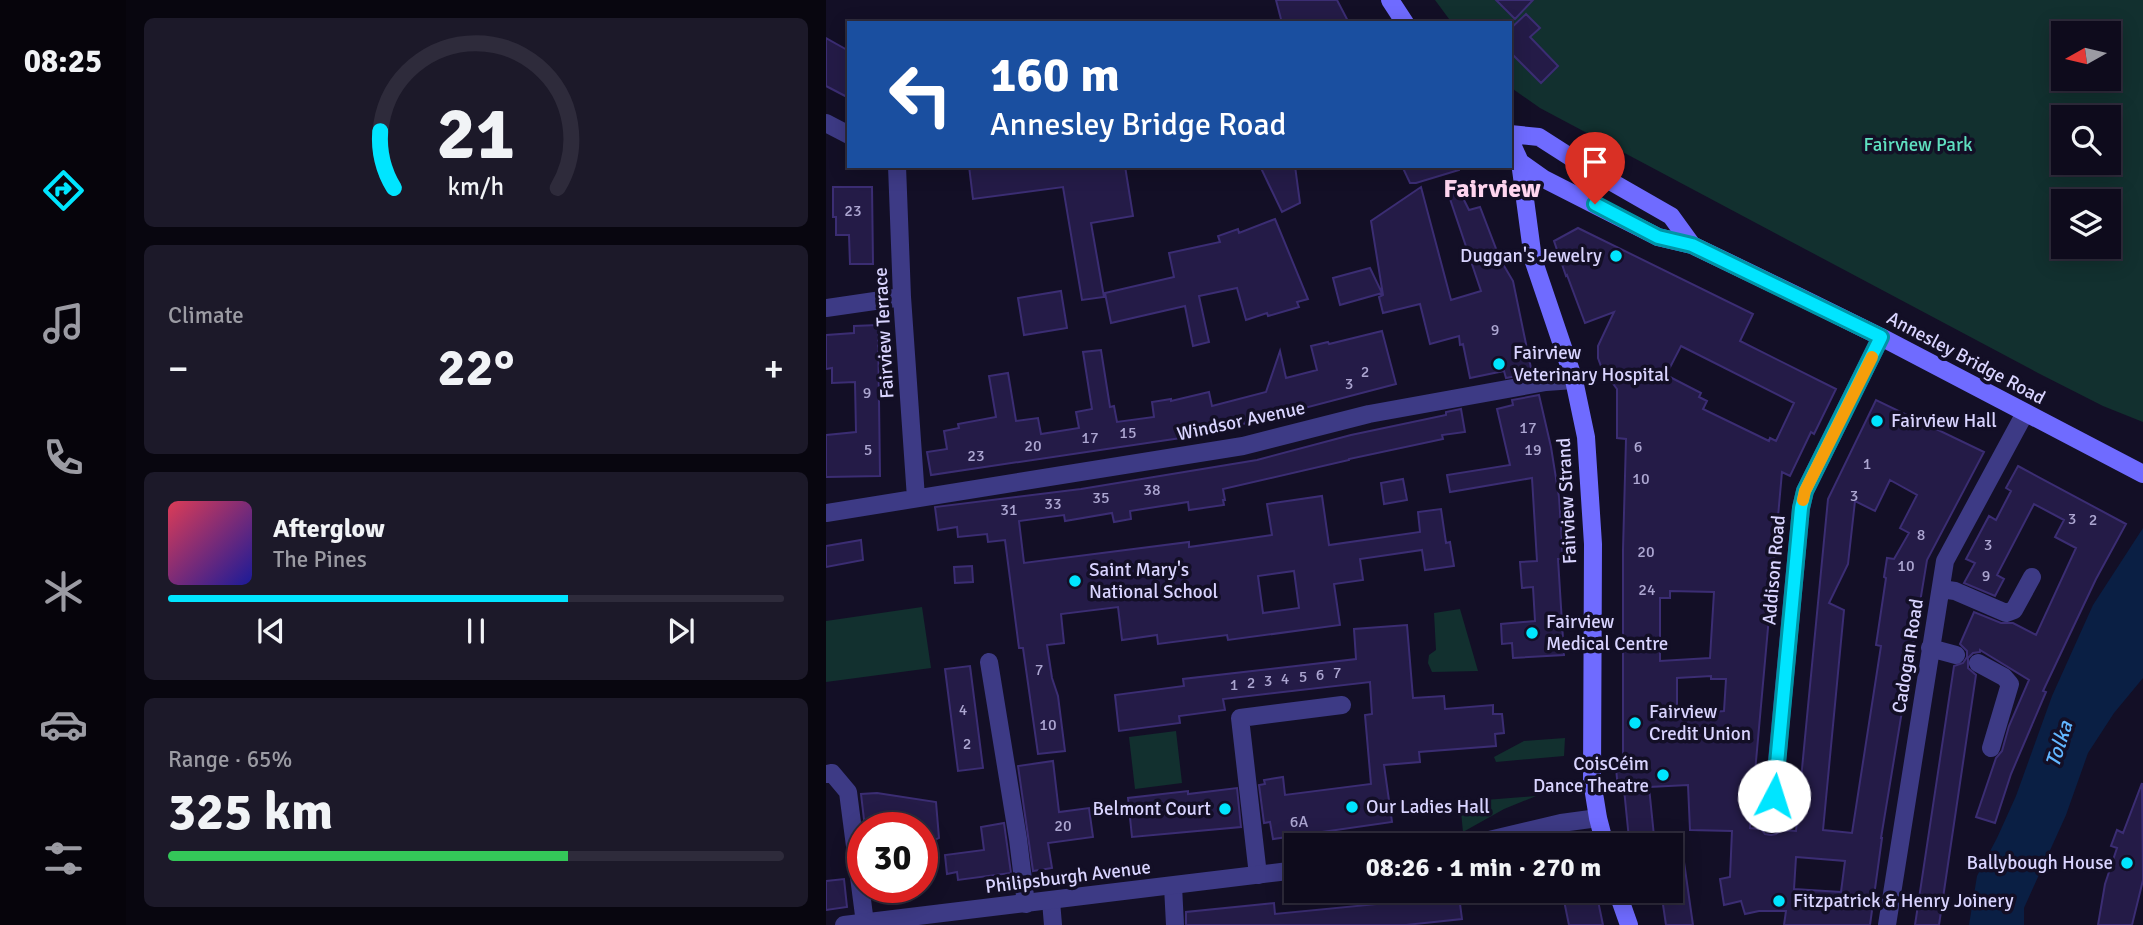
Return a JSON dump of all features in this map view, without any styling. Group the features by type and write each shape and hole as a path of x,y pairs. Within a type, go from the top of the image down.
{"main road":[{"path":"1390,0 1404,21"},
{"name":"Annesley Bridge Road","path":"1512,134 1539,136 1589,169 1671,216 1692,245"},
{"path":"1512,144 1520,162"},
{"name":"Annesley Bridge Road","path":"1520,162 1544,179 1658,237 1692,245 1881,337 2143,474"},
{"name":"Fairview Strand","path":"1520,162 1533,259 1574,380 1586,437 1591,488 1592,781 1602,833"},
{"path":"1621,903 1629,925"}],"street":[{"path":"826,123 847,134"},
{"name":"Fairview Terrace","path":"897,168 902,297 916,498"},
{"path":"826,309 902,297"},
{"name":"Addison Road","path":"1771,824 1801,508 1805,491 1881,337"},
{"name":"Windsor Avenue","path":"826,513 1243,446 1369,414 1546,382 1574,380"},
{"name":"Cadogan Road","path":"1886,925 1945,561 2025,413"},
{"path":"1941,589 1955,590 2007,613 2014,610 2032,578"},
{"path":"1930,648 1956,655"},
{"path":"989,662 1026,904"},
{"path":"1978,663 2004,677 2010,684 1991,748"},
{"path":"1258,875 1240,718 1342,705"},
{"path":"826,774 832,773 848,792 865,922"},
{"path":"1519,833 1598,818"},
{"name":"Philipsburgh Avenue","path":"844,925 917,921 1026,904 1284,872"},
{"path":"1173,886 1175,925"},
{"path":"1051,901 1053,925"}],"green space":[{"name":"Fairview Park","path":"1435,0 2143,0 2143,422 2103,406 1540,108 1512,88 1512,21 1451,21"},
{"path":"922,607 931,668 826,682 826,621"},
{"path":"1460,609 1478,671 1432,672 1428,663 1429,655 1436,650 1434,613"},
{"path":"1176,731 1182,783 1135,789 1129,737"},
{"path":"1565,738 1564,756 1496,762 1494,757 1524,741"},
{"path":"1536,796 1504,809 1463,832 1460,802"}],"water":[{"name":"Tolka","path":"2143,528 2143,678 2114,713 2088,753 2066,815 2024,908 2024,925 1969,925 1977,876 2016,796 2052,696 2093,605"}],"building":[{"path":"1276,0 1337,0 1348,21 1281,21"},
{"path":"1496,0 1533,0 1515,19"},
{"path":"1526,14 1540,28 1530,37 1558,66 1541,83 1512,54 1512,27"},
{"path":"826,38 847,50 847,97 826,86"},
{"path":"969,168 1125,168 1133,216 1091,223 1104,297 1082,300 1063,187 973,199"},
{"path":"1261,168 1295,168 1300,203 1282,212"},
{"path":"1403,168 1459,168 1459,170 1410,183"},
{"path":"1454,180 1469,210 1480,207 1500,259 1513,281 1532,373 1506,378 1504,371 1470,378 1459,336 1430,344 1420,304 1383,313 1379,297 1383,295 1371,221 1421,187 1451,300 1481,291 1445,184"},
{"path":"833,187 872,187 873,264 850,264 849,235 836,235"},
{"path":"1275,219 1308,299 1297,302 1299,307 1246,320 1237,288 1199,296 1209,342 1193,346 1185,306 1111,323 1105,293 1174,277 1169,253 1220,242 1218,236 1238,229 1239,233"},
{"path":"1578,228 1753,314 1740,341 1836,389 1790,476 1782,472 1750,828 1761,829 1765,834 1771,835 1781,830 1796,831 1828,499 1876,400 1984,452 1927,560 1881,838 1870,925 1784,925 1786,911 1745,914 1741,901 1724,905 1720,879 1730,877 1732,831 1690,830 1688,785 1649,787 1654,833 1628,833 1624,789 1618,789 1616,768 1623,767 1626,439 1617,438 1617,389 1602,369 1598,358 1598,346 1614,312 1585,323 1554,241","holes":["1681,346 1794,403 1776,441 1770,438 1769,441 1703,409 1707,401 1699,397 1701,393 1666,375","1890,480 1917,495 1900,528 1909,533 1894,559 1887,558 1876,645 1881,646 1852,833 1823,830 1844,610 1829,603 1848,564 1855,501 1875,511","1670,591 1714,592 1710,658 1660,661 1660,598 1670,598","1711,676 1711,679 1726,679 1724,711 1677,715 1677,678","1796,857 1845,861 1841,892 1794,889"]},
{"path":"1370,268 1382,293 1340,305 1333,278"},
{"path":"1061,291 1067,328 1024,335 1018,298"},
{"path":"878,325 880,476 826,477 826,435 856,432 855,382 832,383 832,368 826,369 826,335 854,333 854,326"},
{"path":"1382,331 1396,384 1201,435 931,475 927,452 947,449 944,431 959,428 958,424 996,417 989,376 1008,373 1016,421 1038,418 1041,434 1079,428 1076,412 1092,409 1083,352 1101,350 1110,407 1114,406 1117,422 1154,417 1152,402 1171,401 1209,392 1212,406 1266,392 1280,351 1286,378 1317,370 1311,346"},
{"path":"1539,395 1559,497 1563,559 1558,559 1564,655 1513,658 1512,643 1502,644 1501,624 1535,621 1533,587 1522,588 1520,562 1537,561 1532,478 1450,492 1447,475 1510,465 1497,409 1513,405 1512,400"},
{"path":"1461,409 1465,432 1442,435 1443,439 1223,489 1224,505 1189,510 1188,502 1130,511 1131,519 1114,522 1112,513 1065,521 1064,515 1019,521 1024,563 1189,542 1189,547 1272,535 1267,504 1322,496 1329,545 1420,532 1418,512 1441,509 1446,543 1450,542 1454,566 1425,570 1422,550 1360,559 1363,580 1334,584 1340,625 1228,640 1227,635 1158,644 1157,635 1122,640 1118,607 1061,614 1064,643 1047,645 1058,696 1065,751 1038,754 1023,648 1019,648 1005,540 988,542 987,534 958,537 957,527 938,530 935,507 1081,489 1257,460 1351,435 1446,415 1446,412","holes":["1294,571 1299,608 1263,613 1258,576"]},
{"path":"2018,466 2126,524 2096,579 2043,691 2046,692 2011,774 1995,823 1976,817 1996,758 2002,751 2009,726 2029,680 1980,650 1968,658 1968,668 1976,675 1939,925 1915,925 1954,666 1963,663 1967,657 1967,651 1960,644 1974,612 2001,623 2013,623 2036,635 2076,548 2055,537 2064,520 2034,504 1997,575 2004,579 1995,596 1964,583 1975,563 1966,559 1989,516 1996,520 2011,491 2006,488"},
{"path":"1403,479 1407,500 1384,504 1381,483"},
{"path":"861,540 863,560 826,567 826,546"},
{"path":"972,566 973,582 955,583 954,567"},
{"path":"1407,625 1413,698 1444,696 1445,709 1493,705 1493,714 1502,714 1504,733 1495,734 1496,746 1419,752 1420,762 1384,765 1392,822 1315,833 1284,833 1284,837 1273,839 1270,822 1264,823 1259,785 1265,784 1264,780 1283,777 1285,795 1371,784 1365,715 1372,714 1370,682 1223,699 1225,710 1179,716 1180,723 1119,731 1115,695 1184,686 1183,679 1356,659 1354,629"},
{"path":"970,666 983,768 958,771 945,669"},
{"path":"1053,761 1059,812 1089,808 1093,837 1048,843 1052,868 1033,871 1018,766"},
{"name":"Ballybough House","path":"2142,783 2143,880 2132,925 2098,925 2105,884 2117,848 2111,846 2117,830 2123,833"},
{"path":"1237,788 1241,827 1132,837 1128,798"},
{"path":"877,793 936,802 937,812 863,812 861,794"},
{"path":"1004,823 1011,873 958,880 957,872 947,874 945,855 984,850 981,827"},
{"path":"1683,855 1693,925 1666,925 1663,903 1683,903"},
{"path":"844,879 847,907 826,910 826,881"},
{"path":"1274,903 1275,914 1387,903 1460,903 1462,919 1406,925 1186,925 1186,912"},
{"path":"1564,903 1598,903 1603,925 1569,925"}],"slow traffic":[{"path":"1803,500 1805,491 1872,357"}],"place":[{"name":"Duggan's Jewelry","path":"1616,256"},
{"name":"Fairview Veterinary Hospital","path":"1499,364"},
{"name":"Fairview Hall","path":"1877,421"},
{"name":"Saint Mary's National School","path":"1075,581"},
{"name":"Fairview Medical Centre","path":"1532,633"},
{"name":"Fairview Credit Union","path":"1635,723"},
{"name":"CoisCéim Dance Theatre","path":"1663,775"},
{"name":"Our Ladies Hall","path":"1352,807"},
{"name":"Belmont Court","path":"1225,809"},
{"name":"Ballybough House","path":"2127,863"},
{"name":"Fitzpatrick & Henry Joinery","path":"1779,901"}],"district":[{"name":"Fairview","path":"1492,189"}],"route":[{"path":"1595,204 1658,237 1692,245 1881,337 1805,491 1801,508 1774,796"}]}
